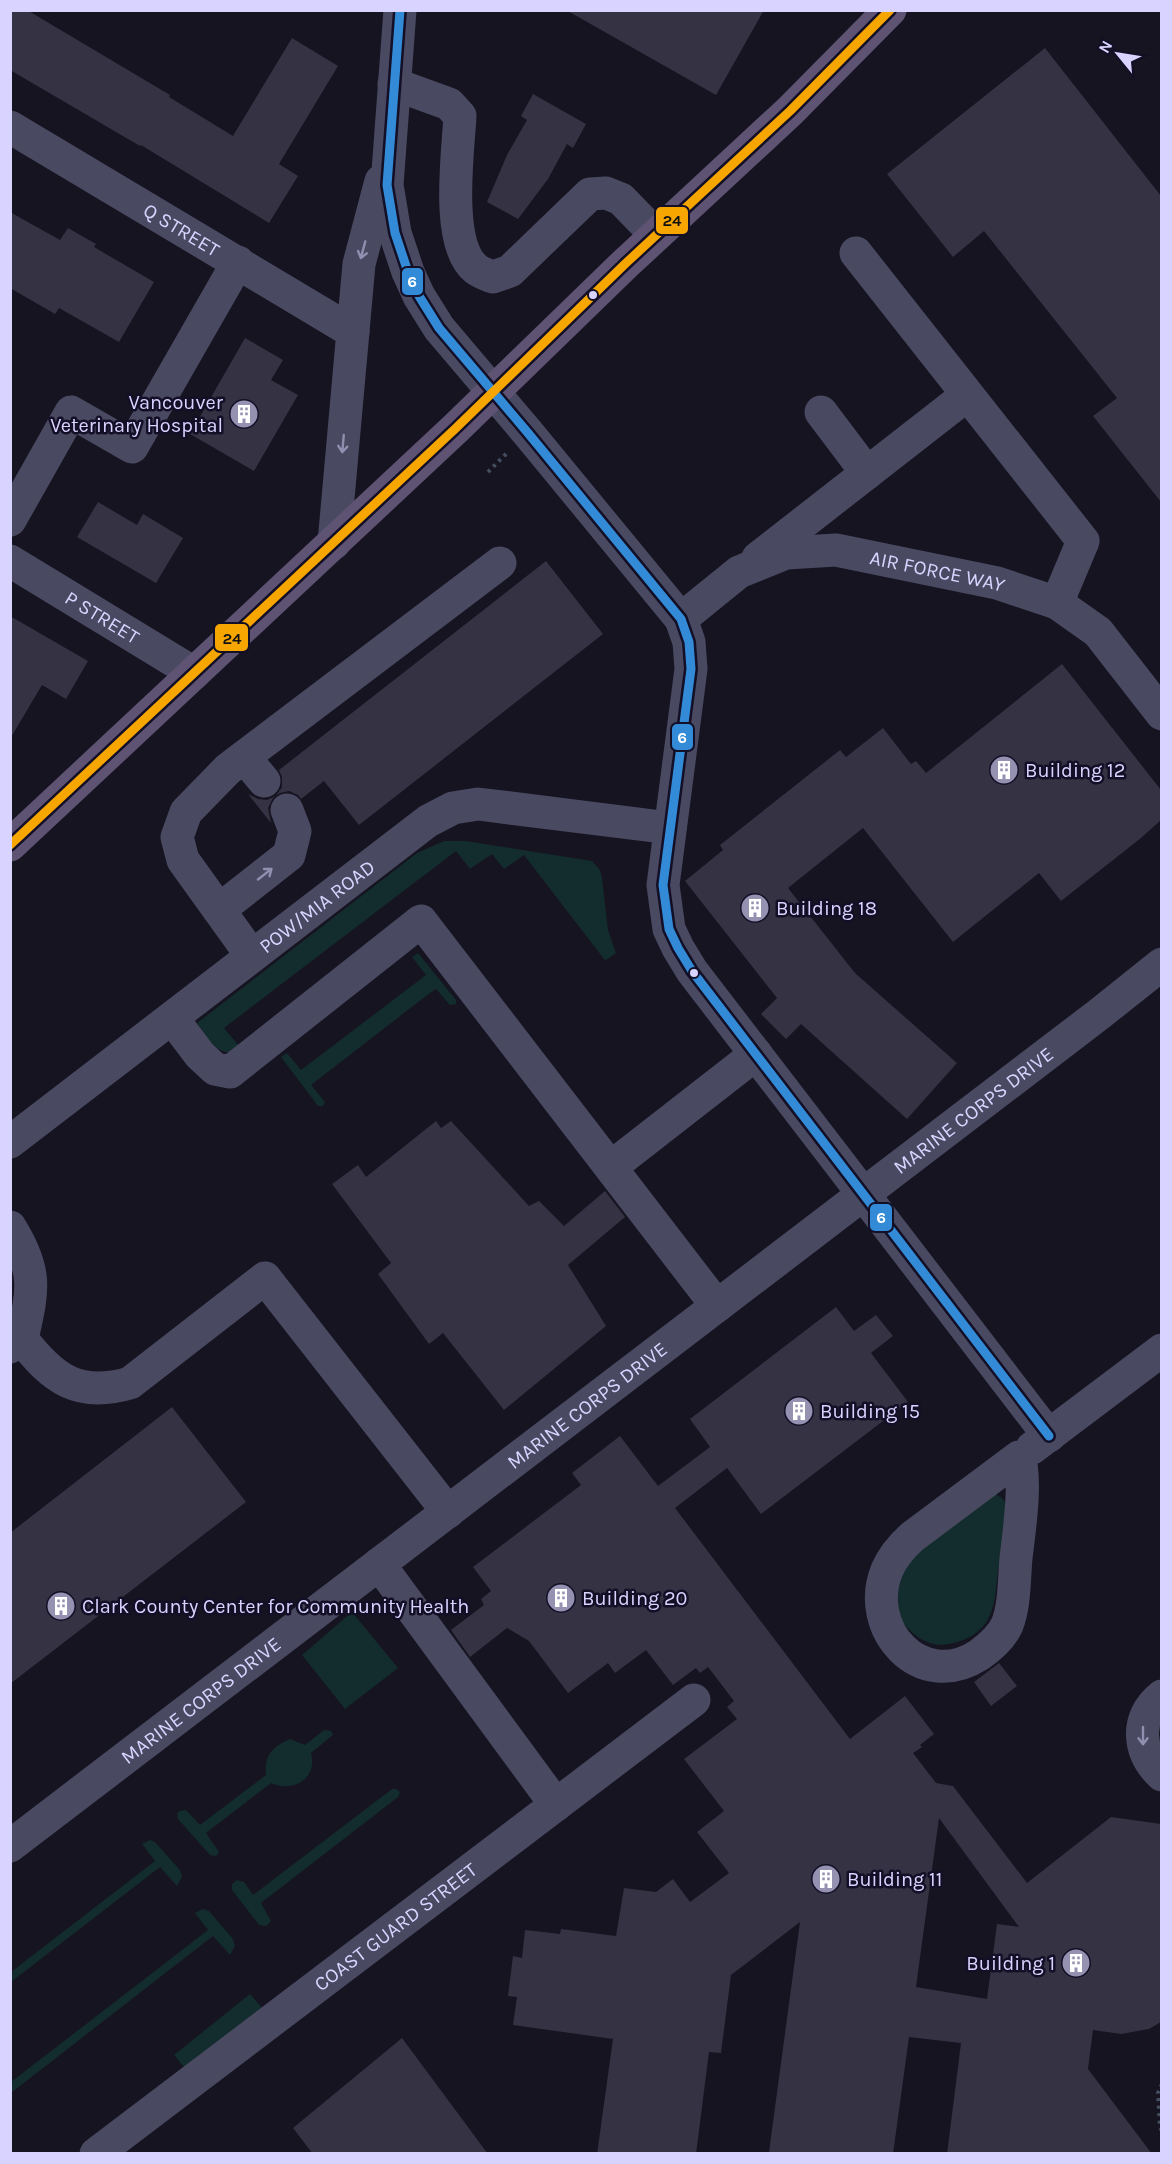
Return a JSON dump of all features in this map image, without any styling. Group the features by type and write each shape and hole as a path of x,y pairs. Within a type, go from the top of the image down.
{"main road":[{"path":"10,844 493,393 656,235 790,111 890,10"}],"street":[{"path":"400,10 387,185 390,212 408,272 423,304 439,328 681,619 690,642 691,669 663,885 669,929 692,971 1048,1436"},
{"path":"394,84 450,104 460,116 455,202 462,248 475,269 493,278 510,271 590,194 606,193 621,199 656,235"},
{"name":"Q STREET","path":"10,127 353,332"},
{"path":"334,543 359,264 388,153"},
{"path":"856,253 1083,542 1057,603"},
{"path":"10,520 71,411 132,447 238,262"},
{"path":"739,572 967,395"},
{"path":"821,412 867,473"},
{"name":"AIR FORCE WAY","path":"681,619 739,572 786,553 837,550 997,583 1057,603 1098,632 1161,714"},
{"name":"P STREET","path":"10,561 194,674"},
{"path":"252,956 183,860 177,837 186,812 228,770 254,769 500,564"},
{"name":"POW/MIA ROAD","path":"10,1142 428,821 453,808 478,804 670,828"},
{"path":"219,910 290,855 295,831 287,810"},
{"path":"172,1018 207,1062 215,1069 230,1072 422,921 717,1306"},
{"name":"MARINE CORPS DRIVE","path":"10,1846 1098,1015 1161,964"},
{"path":"611,1167 756,1054"},
{"path":"10,1227 28,1261 32,1293 16,1343 62,1378 88,1388 109,1389 130,1383 265,1278 448,1512"},
{"path":"1019,1457 1023,1467 1012,1608 1002,1635 990,1648 959,1665 938,1667 916,1660 899,1647 886,1622 882,1596 887,1570 901,1548 912,1537 1161,1350"},
{"path":"379,1564 556,1804"},
{"path":"1161,1696 1150,1708 1145,1718 1142,1738 1147,1759 1161,1775"},
{"name":"COAST GUARD STREET","path":"96,2154 694,1700"}],"path":[{"path":"1161,2084 1158,2094 1161,2131"}],"green space":[{"path":"444,841 466,841 592,861 600,870 608,930 616,953 604,959 524,855 504,869 492,854 470,869 456,851 224,1028 239,1046 231,1053 225,1052 211,1042 197,1023 417,853"},
{"path":"418,953 456,1000 456,1004 450,1005 436,989 426,996 311,1085 325,1102 323,1106 318,1106 281,1057 287,1053 301,1070 426,975 412,957"},
{"path":"991,1493 1001,1497 1007,1507 995,1594 989,1617 982,1628 961,1641 940,1645 923,1640 904,1624 893,1610 898,1566"},
{"path":"352,1612 398,1668 345,1709 302,1655"},
{"path":"324,1730 331,1731 333,1735 311,1753 311,1770 302,1781 288,1786 271,1783 206,1833 219,1852 216,1856 210,1855 178,1819 177,1813 186,1810 200,1825 266,1775 266,1762 270,1752 278,1745 290,1739 305,1745"},
{"path":"392,1789 400,1792 398,1797 261,1903 271,1921 266,1926 259,1925 232,1890 232,1884 237,1880 244,1882 253,1895"},
{"path":"150,1840 155,1842 180,1870 182,1877 177,1886 160,1867 11,1982 11,1972 155,1861 142,1844"},
{"path":"203,1909 209,1911 233,1939 235,1946 230,1955 213,1936 11,2093 11,2082 208,1930 195,1913"},
{"path":"250,1994 262,2008 184,2067 174,2055"}],"building":[{"path":"10,10 27,10 170,95 169,97 233,136 292,38 338,66 279,164 298,176 269,223 141,145 10,70"},
{"path":"566,10 764,10 716,95"},
{"path":"1045,48 1161,196 1161,502 1093,416 1117,398 984,231 953,257 887,174"},
{"path":"533,94 586,124 573,148 567,144 548,179 518,219 487,202 507,155 527,120 521,116"},
{"path":"10,212 60,240 68,228 96,244 94,247 154,282 119,342 59,308 55,314 10,288"},
{"name":"Vancouver Veterinary Hospital","path":"245,338 283,360 271,380 298,395 254,471 190,434"},
{"path":"98,502 137,525 143,514 183,538 156,583 77,537"},
{"path":"546,561 603,634 359,825 324,781 301,799 289,791 276,796 282,787 279,770"},
{"path":"10,616 88,661 66,699 42,685 10,739"},
{"name":"Building 18","path":"1062,664 1161,790 1161,820 1141,838 1061,901 1039,873 953,942 863,828 788,888 855,973 957,1063 907,1119 801,1024 786,1039 761,1014 777,998 685,881 723,850 720,845 840,750 846,757 883,728 911,764 916,761 926,773"},
{"path":"248,794 267,800 275,796 268,808 271,823"},
{"path":"436,1121 441,1128 451,1121 529,1206 539,1201 564,1226 605,1191 625,1217 568,1265 606,1326 504,1410 443,1333 429,1344 378,1274 391,1263 332,1184 358,1165 366,1177"},
{"path":"836,1307 854,1331 876,1315 893,1336 871,1353 908,1402 761,1514 727,1468 675,1508 850,1739 905,1696 934,1734 913,1753 936,1783 953,1786 1027,1883 1111,1817 1161,1824 1161,2022 1149,2029 1121,2034 1093,2030 1088,2069 1152,2154 947,2154 961,2043 909,2037 893,2154 769,2152 800,1922 731,1975 721,2053 709,2052 696,2154 597,2154 613,2039 513,2025 517,1997 508,1996 513,1956 522,1958 525,1930 560,1934 561,1929 616,1936 624,1888 656,1892 673,1879 690,1902 729,1873 697,1832 724,1811 684,1759 737,1719 727,1707 734,1701 708,1667 700,1673 696,1668 673,1685 646,1650 615,1673 608,1663 568,1693 529,1641 507,1628 470,1657 451,1630 484,1605 481,1599 491,1591 473,1567 581,1485 572,1473 620,1436 658,1486 710,1447 690,1419","holes":["939,1818 1019,1927 997,1924 987,1999 916,1987"]},
{"name":"Clark County Center for Community Health","path":"172,1407 246,1502 10,1684 10,1533"},
{"path":"999,1663 1017,1686 991,1706 974,1682"},
{"path":"402,2038 488,2154 313,2154 293,2128"}],"transit line":[{"name":"6","path":"400,10 387,185 395,233 408,272 419,296 439,328 681,619 689,642 691,669 663,885 669,929 692,971 1049,1436"},
{"name":"24","path":"10,845 456,428 625,264 790,111 890,10"}],"place":[{"name":"Vancouver Veterinary Hospital","path":"244,414"},
{"name":"Building 12","path":"1004,770"},
{"name":"Building 18","path":"755,908"},
{"name":"Building 15","path":"799,1411"},
{"name":"Building 20","path":"561,1598"},
{"name":"Clark County Center for Community Health","path":"61,1606"},
{"name":"Building 11","path":"826,1879"},
{"name":"Building 1","path":"1076,1963"}]}
